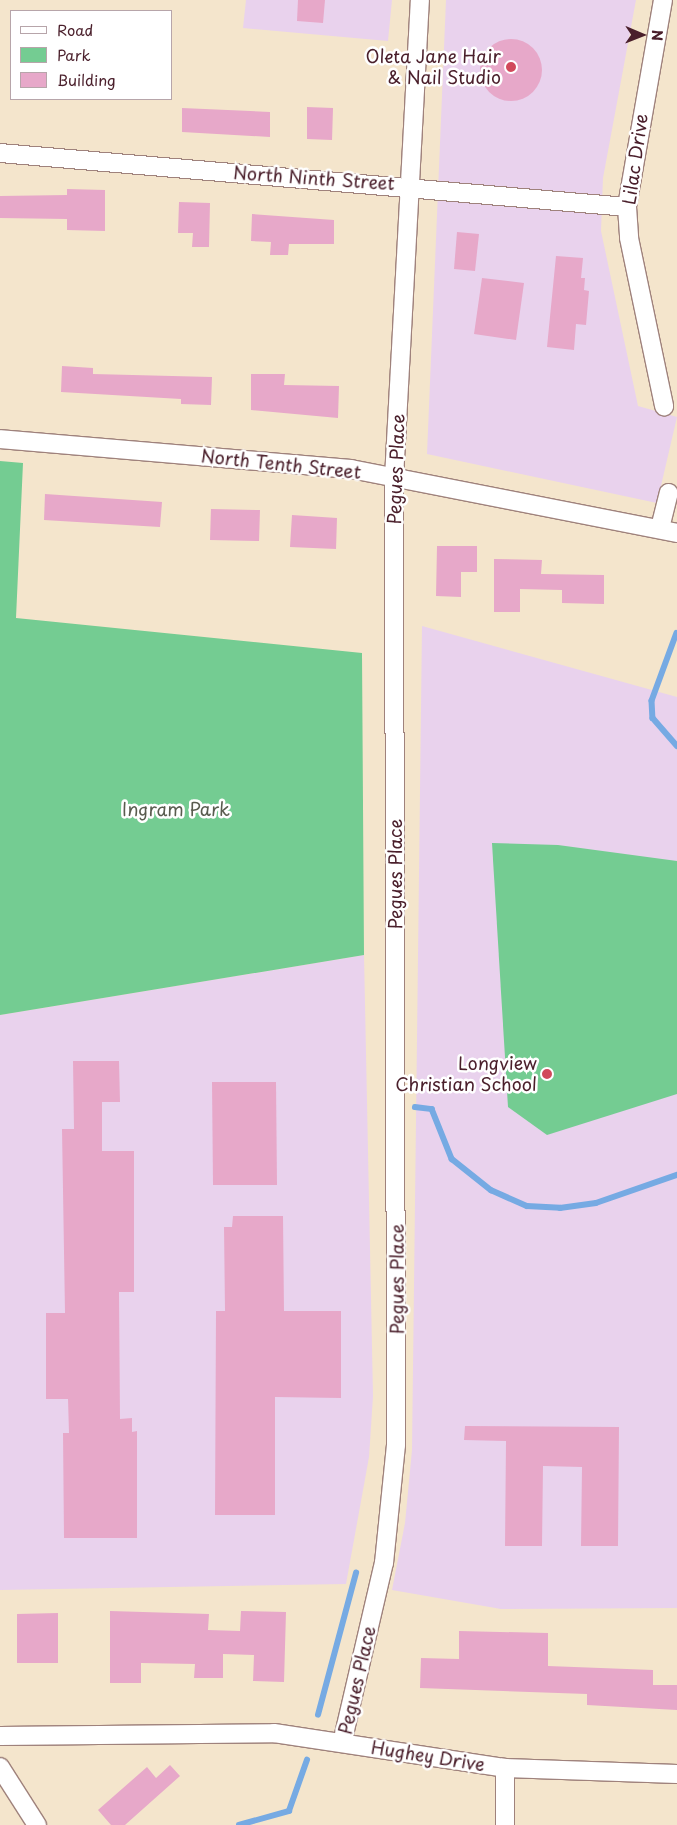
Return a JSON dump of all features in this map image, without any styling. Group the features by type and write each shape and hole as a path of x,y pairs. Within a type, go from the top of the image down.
{"street":[{"name":"Pegues Place","path":"342,1742 384,1563 397,1438 394,478 408,186 420,0"},
{"name":"Lilac Drive","path":"663,0 627,207 629,238 664,406"},
{"name":"North Ninth Street","path":"0,153 408,186 627,207"},
{"name":"North Tenth Street","path":"0,439 351,469 660,528 677,533"},
{"path":"660,528 669,493"},
{"name":"Hughey Drive","path":"0,1736 274,1733 504,1768 677,1774"},
{"path":"0,1767 37,1825"},
{"path":"504,1768 504,1825"}],"shaded area":[{"path":"246,0 392,0 388,41 243,28"},
{"path":"446,0 636,0 603,178 601,231 638,406 677,417 657,503 427,454"},
{"name":"Longview Christian School","path":"422,626 677,697 677,1608 501,1609 392,1590 405,1523 412,1450"},
{"name":"Longview Christian School","path":"364,955 373,1396 369,1457 346,1584 0,1590 0,1015"}],"green space":[{"name":"Ingram Park","path":"0,461 23,463 16,618 362,653 364,955 0,1015"},
{"path":"492,843 558,845 677,861 677,1094 547,1135 508,1107"}],"building":[{"path":"298,0 325,0 323,23 297,21"},
{"name":"Oleta Jane Hair & Nail Studio","path":"511,39 523,41 533,48 540,58 542,70 540,82 533,92 523,99 511,101 499,99 489,92 482,82 480,70 482,58 489,48 499,41"},
{"path":"307,107 333,108 332,140 307,139"},
{"path":"182,108 270,112 270,137 182,132"},
{"path":"67,189 105,190 105,231 67,230 67,219 0,218 0,196 67,195"},
{"path":"179,202 210,203 209,247 192,247 193,233 178,233"},
{"path":"252,214 334,220 334,244 289,244 288,255 270,255 271,242 251,241"},
{"path":"457,232 479,234 475,271 454,269"},
{"path":"556,256 583,258 581,278 585,278 584,290 589,291 586,325 576,324 574,350 547,347"},
{"path":"482,278 524,283 516,340 474,334"},
{"path":"62,366 93,368 93,374 212,377 211,405 181,404 181,399 61,392"},
{"path":"251,374 285,374 284,385 339,386 338,418 251,410"},
{"path":"45,494 162,502 160,527 44,520"},
{"path":"211,509 260,510 259,541 210,540"},
{"path":"292,515 337,518 336,549 290,547"},
{"path":"437,546 477,546 477,572 461,572 461,597 436,596"},
{"path":"494,559 542,560 541,574 604,575 604,604 562,603 562,590 520,589 520,612 494,612"},
{"path":"73,1061 119,1061 120,1102 102,1102 102,1151 134,1151 134,1292 119,1292 120,1419 132,1418 132,1432 137,1431 137,1538 64,1538 63,1433 69,1433 68,1399 46,1399 46,1313 65,1313 62,1129 74,1129"},
{"path":"212,1082 276,1082 277,1185 213,1185"},
{"path":"233,1216 283,1216 284,1311 341,1311 341,1398 275,1397 275,1515 215,1515 216,1311 225,1311 224,1227 232,1227"},
{"path":"465,1426 619,1427 618,1546 581,1546 582,1467 543,1466 542,1546 505,1546 506,1441 464,1440"},
{"path":"110,1611 209,1614 208,1630 240,1631 241,1611 286,1612 284,1682 253,1681 254,1655 223,1654 223,1678 194,1678 195,1664 141,1663 141,1683 110,1683"},
{"path":"58,1613 58,1663 17,1663 17,1614"},
{"path":"459,1631 548,1633 548,1666 653,1670 653,1685 677,1685 677,1710 587,1705 587,1694 420,1688 421,1658 459,1659"},
{"path":"170,1765 180,1776 125,1825 111,1825 98,1810 147,1767 156,1778"}],"waterway":[{"path":"677,633 652,701 653,718 677,746"},
{"path":"415,1107 432,1109 452,1159 491,1190 527,1206 560,1208 596,1203 677,1175"},
{"path":"318,1715 356,1573"},
{"path":"239,1825 289,1811 307,1760"}],"place":[{"name":"Oleta Jane Hair & Nail Studio","path":"511,67"},
{"name":"Longview Christian School","path":"547,1074"}]}
